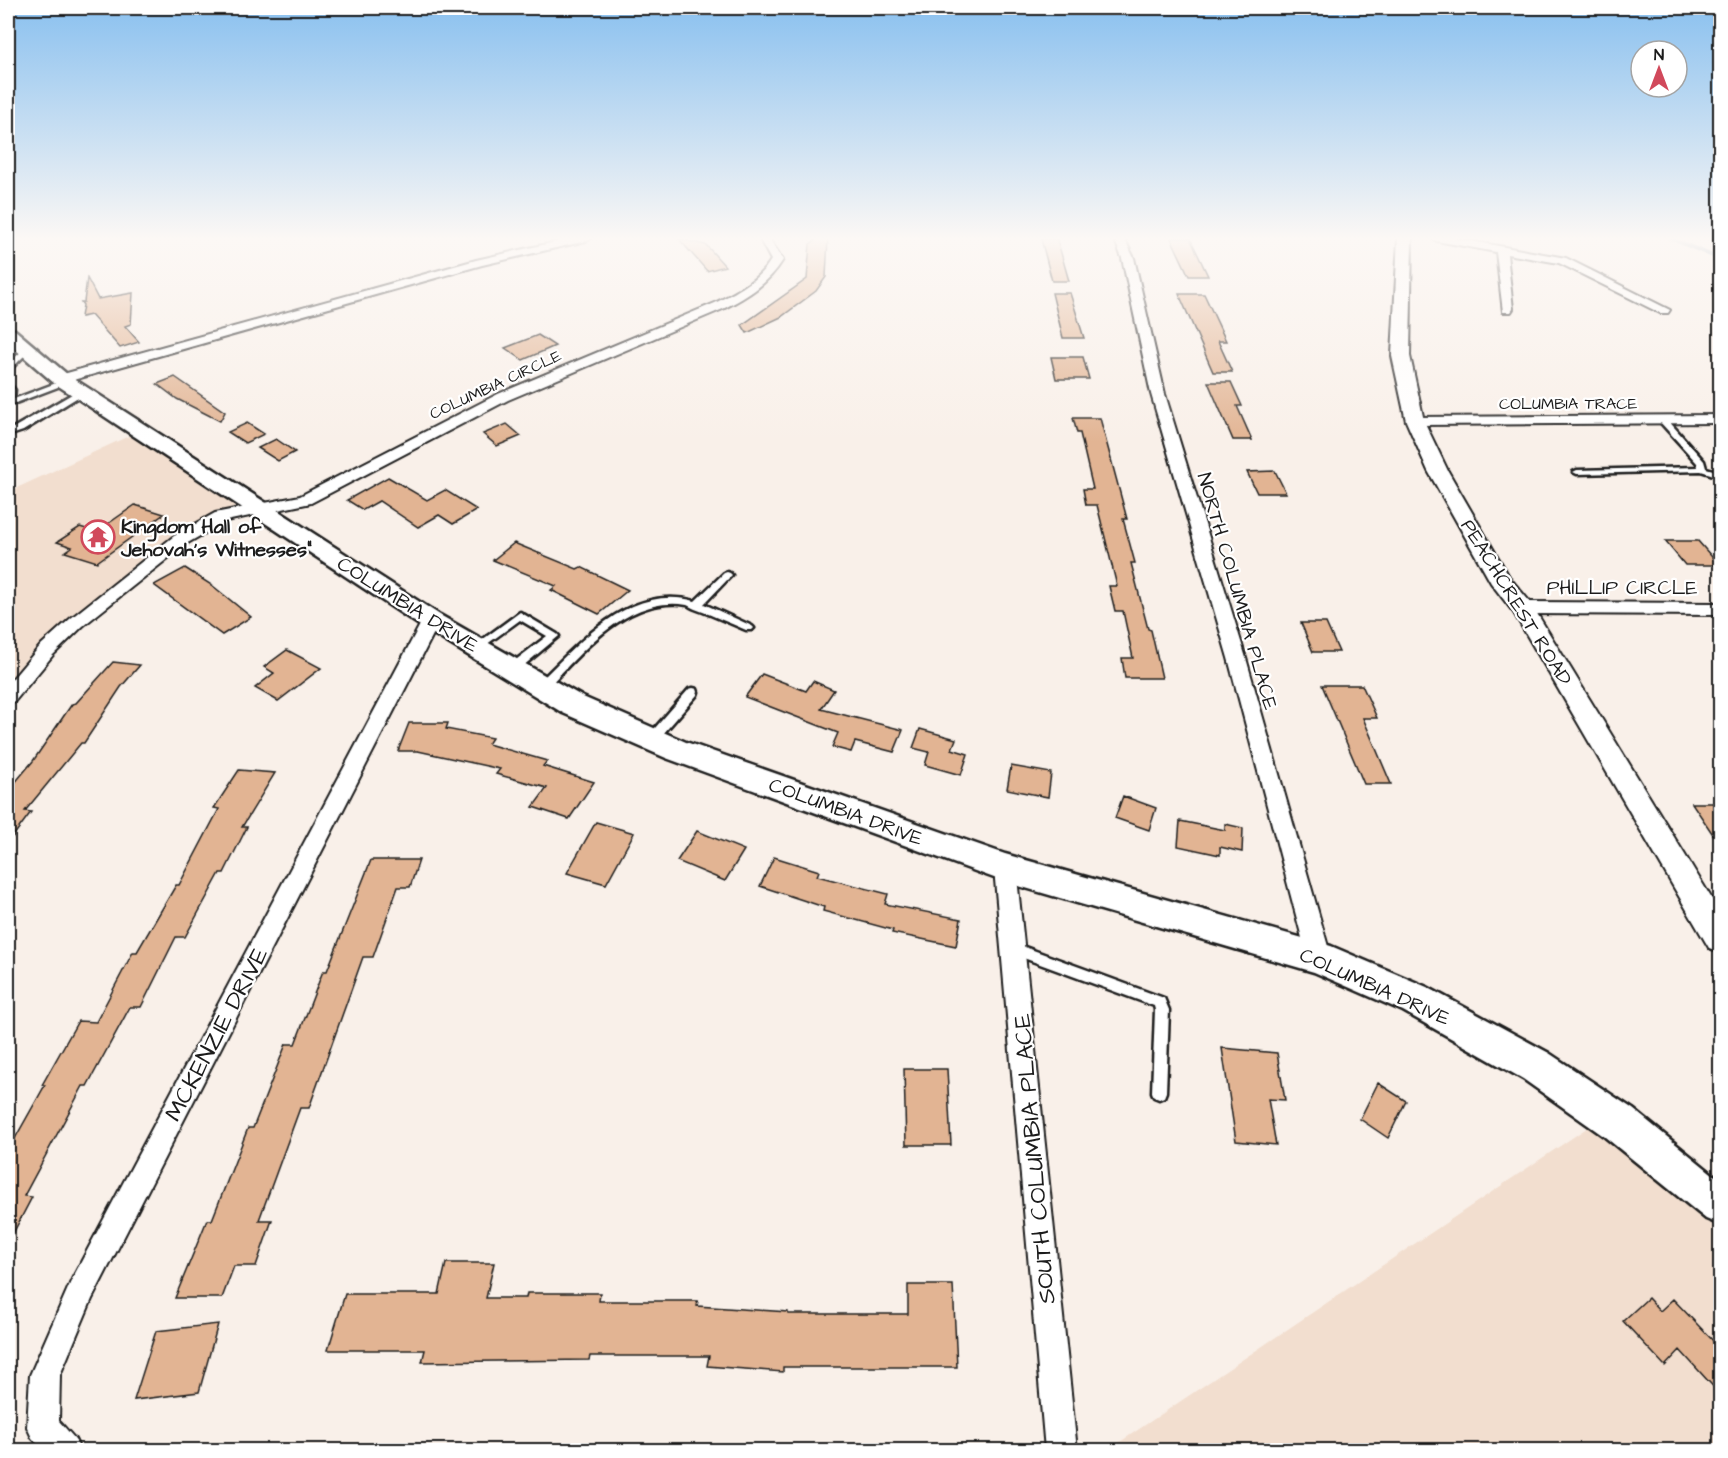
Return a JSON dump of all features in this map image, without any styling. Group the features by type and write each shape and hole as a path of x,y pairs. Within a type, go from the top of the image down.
{"main road":[{"name":"COLUMBIA DRIVE","path":"14,350 70,384 432,621 573,705 676,750 1005,868 1319,957 1415,999 1536,1066 1619,1123 1720,1205"}],"street":[{"path":"70,384 331,306"},
{"name":"COLUMBIA CIRCLE","path":"260,508 305,501 503,397 719,306"},
{"name":"NORTH COLUMBIA PLACE","path":"1139,306 1158,394 1237,658 1319,957"},
{"name":"PEACHCREST ROAD","path":"1403,306 1401,356 1415,421 1438,471 1502,583 1522,608 1713,913 1720,938"},
{"path":"1656,306 1664,310"},
{"name":"COLUMBIA TRACE","path":"1415,421 1720,419"},
{"path":"8,696 46,650 77,622 180,540 221,517 260,508"},
{"name":"PHILLIP CIRCLE","path":"1522,608 1720,609"},
{"name":"MCKENZIE DRIVE","path":"64,1450 43,1427 45,1375 82,1289 432,621"},
{"name":"SOUTH COLUMBIA PLACE","path":"1005,868 1061,1450"}],"lane":[{"path":"8,387 11,390 11,400 34,396 70,384"},
{"path":"8,435 21,429 70,384"},
{"path":"1663,420 1701,463 1702,468"},
{"path":"1577,472 1702,468 1720,475"},
{"path":"696,606 727,575"},
{"path":"542,686 605,626 630,609 660,602 686,602 749,628"},
{"path":"476,648 520,615 554,636 512,669"},
{"path":"652,739 693,692"},
{"path":"1014,949 1159,1002 1162,1010 1160,1092"}],"shaded area":[{"path":"146,428 244,500 108,591 65,629 8,694 8,492"},
{"path":"1615,1109 1720,1202 1720,1450 1108,1450"}],"building":[{"path":"83,306 132,306 131,324 125,326 139,342 120,348 91,315 81,317"},
{"path":"769,306 796,306 781,317 747,333 742,325"},
{"path":"1055,306 1074,306 1084,338 1063,338"},
{"path":"1184,306 1210,306 1226,341 1218,341 1232,372 1213,372"},
{"path":"538,335 555,346 523,360 505,348"},
{"path":"1051,357 1083,357 1089,379 1056,379"},
{"path":"175,377 225,412 220,421 177,399 157,384"},
{"path":"1208,382 1231,382 1242,406 1237,406 1252,440 1233,440"},
{"path":"1073,418 1100,418 1127,519 1123,519 1135,563 1131,563 1148,629 1151,630 1162,678 1125,678 1122,658 1133,658 1123,611 1115,611 1109,586 1117,586 1097,505 1086,505 1083,489 1093,489 1080,433 1077,433"},
{"path":"247,423 264,434 245,443 228,432"},
{"path":"507,424 521,436 497,446 483,434"},
{"path":"276,439 295,452 278,461 258,448"},
{"path":"1275,471 1286,493 1257,493 1247,472"},
{"path":"388,477 427,500 445,490 477,510 453,524 439,515 418,527 379,501 363,510 347,500"},
{"name":"Kingdom Hall of Jehovah’s Witnesses”","path":"135,505 164,514 97,562 65,552 72,547 57,542 80,527 96,532"},
{"path":"1665,541 1698,541 1719,565 1685,565"},
{"path":"514,543 577,569 581,567 628,590 599,614 551,590 556,586 493,560"},
{"path":"185,568 213,586 251,617 222,635 154,585"},
{"path":"1301,623 1326,623 1339,652 1313,652"},
{"path":"287,650 321,668 278,701 255,688 274,673 264,667"},
{"path":"113,662 140,665 121,687 84,743 81,743 25,811 31,812 8,843 8,791 33,761 72,704 76,703"},
{"path":"762,674 806,691 813,681 834,690 821,709 903,730 894,752 855,742 851,752 832,747 838,733 745,697"},
{"path":"1322,685 1362,685 1377,718 1363,718 1391,784 1364,784"},
{"path":"409,723 448,723 446,729 492,738 488,744 547,761 543,766 594,782 569,819 533,807 547,788 496,774 500,769 418,751 398,751"},
{"path":"920,729 956,739 952,749 968,754 961,775 925,765 929,752 913,748"},
{"path":"1011,766 1051,773 1048,797 1007,789"},
{"path":"239,770 275,773 242,827 247,827 224,873 220,873 185,937 176,937 141,1007 130,1007 87,1086 83,1086 24,1196 32,1197 8,1243 8,1151 78,1021 96,1022 133,952 137,952 176,885 179,885 219,809 214,808"},
{"path":"1123,796 1156,808 1149,830 1115,818"},
{"path":"1692,803 1720,803 1720,845"},
{"path":"1180,821 1225,830 1225,824 1243,828 1242,852 1220,847 1220,855 1178,846"},
{"path":"596,822 634,833 606,884 567,873"},
{"path":"697,831 744,850 725,881 677,861"},
{"path":"774,857 819,871 817,876 888,894 885,904 961,919 956,946 892,933 893,930 823,911 824,907 760,886"},
{"path":"371,860 419,860 410,887 398,887 373,957 363,957 309,1108 300,1108 259,1220 272,1220 256,1266 234,1266 222,1298 175,1298 207,1220 212,1220 248,1128 253,1128 286,1044 295,1044 323,971 327,971"},
{"path":"1222,1048 1277,1053 1285,1100 1268,1099 1276,1145 1236,1141"},
{"path":"904,1069 947,1069 951,1145 906,1145"},
{"path":"1378,1083 1406,1101 1388,1138 1360,1119"},
{"path":"446,1263 494,1263 486,1298 526,1298 527,1293 600,1293 599,1301 698,1301 697,1306 788,1312 788,1314 908,1314 908,1285 953,1285 957,1367 783,1367 783,1372 707,1366 709,1356 590,1356 589,1360 422,1362 425,1350 328,1350 345,1294 439,1294"},
{"path":"1648,1298 1660,1311 1673,1299 1720,1348 1720,1394 1680,1350 1665,1366 1623,1321"},
{"path":"218,1324 199,1392 134,1400 156,1331"}],"place":[{"name":"Kingdom Hall of Jehovah’s Witnesses”","path":"98,537"}]}
